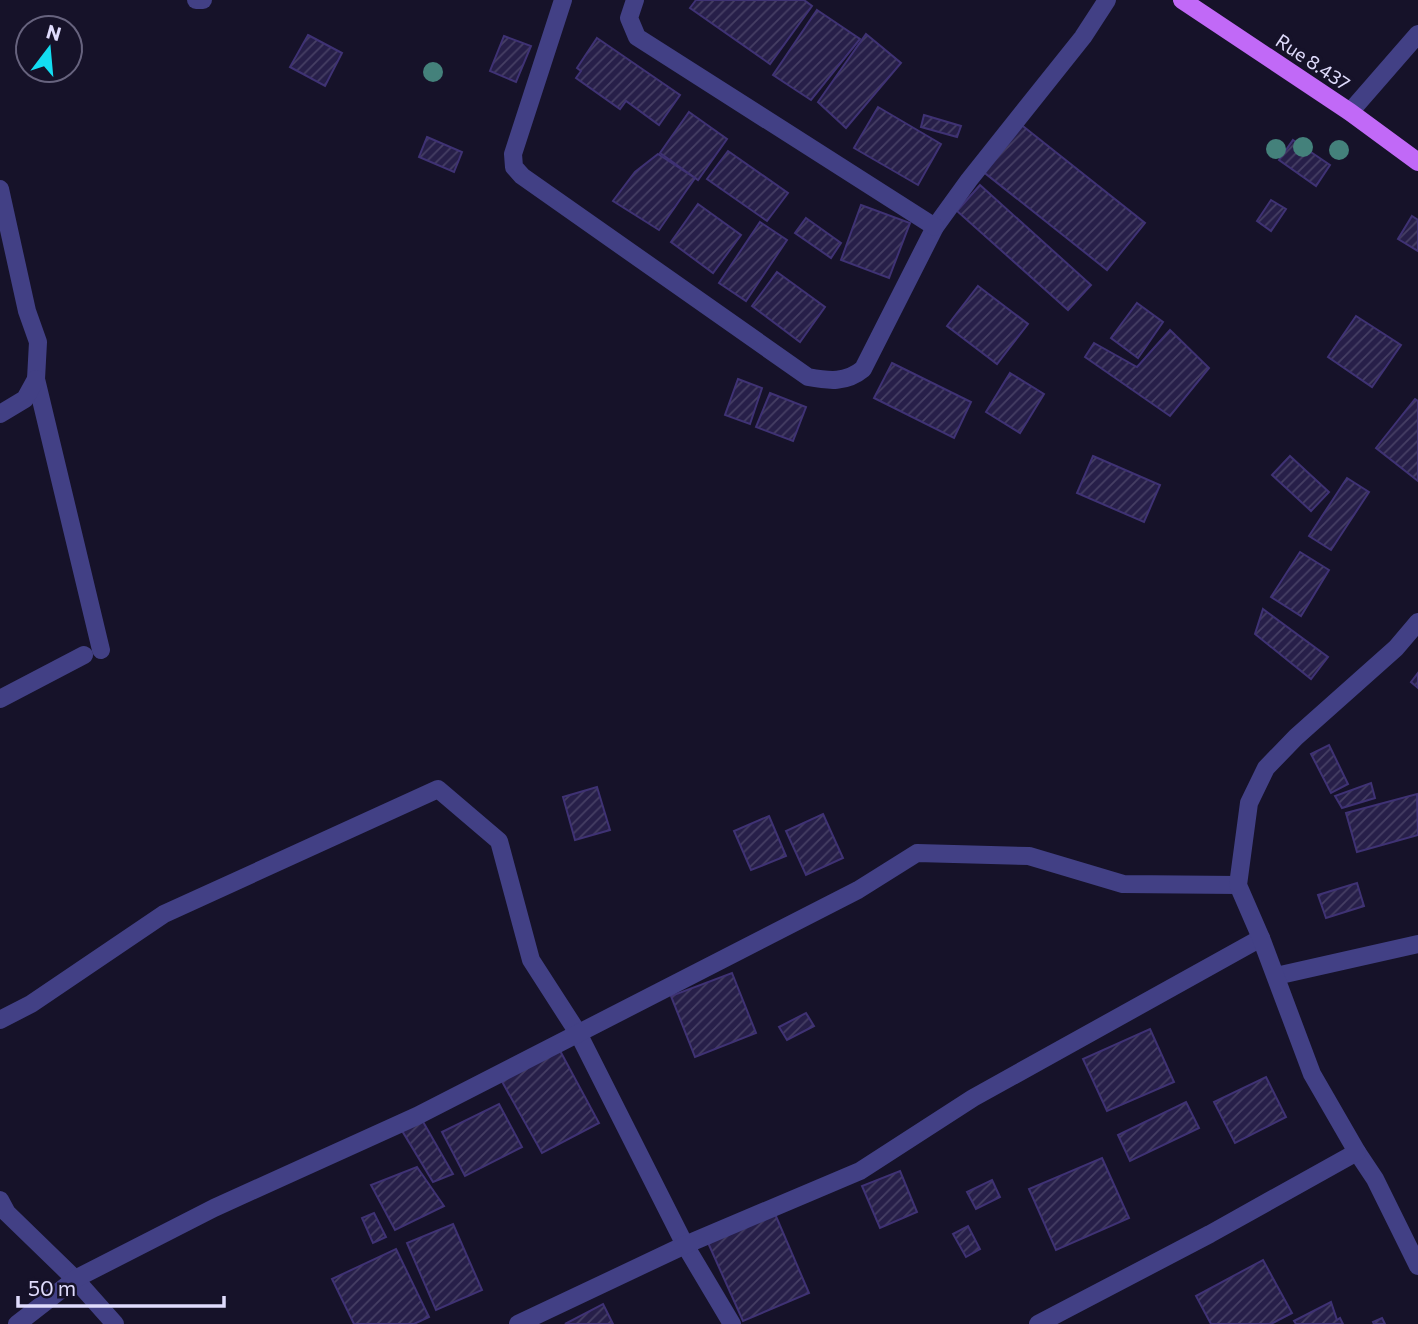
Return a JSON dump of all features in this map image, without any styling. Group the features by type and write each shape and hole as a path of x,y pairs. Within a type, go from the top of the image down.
{"main road":[{"name":"Rue 8.437","path":"1182,0 1350,112 1418,162"}],"street":[{"path":"196,0 203,0"},
{"path":"563,0 513,154 514,167 522,176 808,377 833,382 855,376 863,369 935,227 1083,37 1107,0"},
{"path":"635,0 629,18 637,37 935,227"},
{"path":"1350,112 1418,34"},
{"path":"0,189 27,311 38,342 36,379 92,652 0,699"},
{"path":"0,414 25,399 36,379"},
{"path":"1418,622 1396,648 1296,737 1266,768 1249,803 1238,885 1276,976 1312,1074 1375,1179 1418,1266"},
{"path":"0,1020 31,1004 164,914 438,789 499,841 531,960 578,1033 685,1245 732,1324"},
{"path":"17,1324 75,1279 214,1208 417,1116 858,890 917,853 1029,856 1123,884 1238,885"},
{"path":"518,1324 685,1245 860,1171 973,1098 1261,938"},
{"path":"1276,976 1418,943"},
{"path":"1038,1324 1210,1234 1357,1152"},
{"path":"0,1200 7,1213 75,1279 115,1324"}],"building":[{"path":"696,0 804,0 812,6 770,64 690,8"},
{"path":"817,10 860,39 811,100 773,75"},
{"path":"866,34 901,63 846,128 818,102"},
{"path":"308,35 342,53 325,86 290,67"},
{"path":"504,36 531,46 516,82 490,71"},
{"path":"597,38 680,95 659,125 626,101 620,109 576,78 581,71 577,68"},
{"path":"878,107 941,144 918,185 854,148"},
{"path":"689,112 727,139 698,180 660,153"},
{"path":"924,115 961,126 957,137 921,127"},
{"path":"1019,123 1145,223 1107,270 981,170"},
{"path":"427,137 462,152 454,172 419,157"},
{"path":"1293,140 1330,165 1316,186 1279,160"},
{"path":"728,151 788,193 767,221 707,179"},
{"path":"658,154 695,178 659,230 613,201 635,172"},
{"path":"980,185 1091,285 1068,310 957,211"},
{"path":"1271,200 1286,209 1271,231 1257,221"},
{"path":"698,204 741,235 713,273 671,242"},
{"path":"861,205 910,223 889,278 841,260"},
{"path":"1412,216 1418,220 1418,251 1398,239"},
{"path":"806,218 841,243 831,258 795,233"},
{"path":"760,222 787,240 746,301 719,283"},
{"path":"777,272 825,307 800,342 752,306"},
{"path":"978,286 1028,324 997,364 947,326"},
{"path":"1137,303 1163,322 1138,358 1111,338"},
{"path":"1356,316 1401,345 1372,387 1328,357"},
{"path":"1170,330 1209,368 1170,416 1085,357 1094,343 1137,367"},
{"path":"892,363 971,402 954,438 874,398"},
{"path":"1010,373 1044,394 1020,433 986,412"},
{"path":"738,379 762,388 750,424 725,415"},
{"path":"770,393 806,407 793,441 756,427"},
{"path":"1415,399 1418,401 1418,481 1376,448"},
{"path":"1093,456 1160,485 1144,522 1077,493"},
{"path":"1290,456 1329,492 1311,511 1272,475"},
{"path":"1347,478 1369,492 1331,550 1309,536"},
{"path":"1300,552 1329,570 1301,616 1271,597"},
{"path":"1263,609 1328,657 1311,679 1255,634"},
{"path":"1418,673 1418,688 1411,682"},
{"path":"1329,745 1348,784 1331,793 1311,754"},
{"path":"1371,783 1375,798 1342,808 1335,796"},
{"path":"597,787 610,830 575,840 563,797"},
{"path":"1417,794 1418,835 1357,852 1346,813"},
{"path":"823,814 843,858 806,875 786,831"},
{"path":"769,816 786,856 751,870 734,831"},
{"path":"1357,883 1364,906 1326,918 1318,895"},
{"path":"732,973 756,1033 695,1057 671,996"},
{"path":"806,1013 814,1026 787,1040 779,1027"},
{"path":"1150,1029 1174,1082 1107,1111 1083,1059"},
{"path":"558,1047 599,1123 542,1153 500,1078"},
{"path":"1266,1077 1286,1117 1235,1143 1214,1102"},
{"path":"1186,1102 1199,1128 1130,1161 1118,1135"},
{"path":"499,1104 522,1147 465,1176 442,1132"},
{"path":"418,1113 453,1174 433,1182 398,1124"},
{"path":"1102,1158 1129,1218 1056,1250 1029,1189"},
{"path":"417,1167 444,1206 395,1230 371,1185"},
{"path":"900,1171 917,1212 880,1228 862,1186"},
{"path":"992,1180 1000,1197 976,1209 967,1192"},
{"path":"772,1207 809,1293 743,1321 705,1236"},
{"path":"374,1213 386,1237 373,1243 362,1218"},
{"path":"453,1224 482,1290 436,1310 407,1243"},
{"path":"968,1226 980,1249 966,1257 953,1234"},
{"path":"396,1249 429,1317 414,1324 354,1324 332,1279"},
{"path":"1263,1260 1292,1313 1271,1324 1211,1324 1196,1296"},
{"path":"1331,1302 1337,1320 1340,1318 1343,1324 1296,1324 1294,1321"},
{"path":"603,1304 613,1324 565,1324"},
{"path":"1382,1318 1385,1324 1374,1324 1373,1322"}]}
